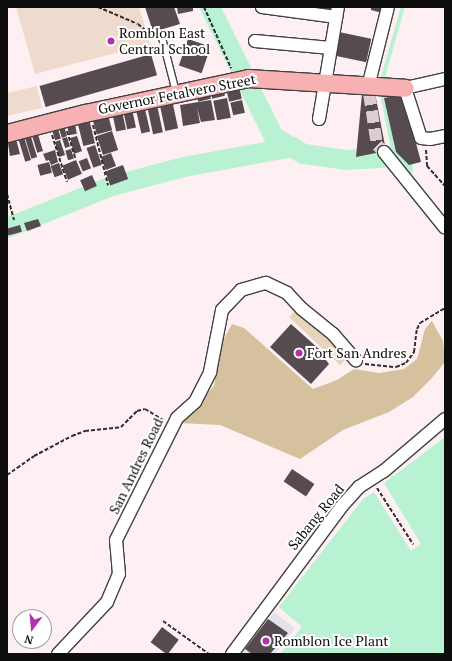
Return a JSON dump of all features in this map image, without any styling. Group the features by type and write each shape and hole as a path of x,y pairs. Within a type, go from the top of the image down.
{"street":[{"path":"262,7 337,12 319,119"},
{"path":"376,87 388,7"},
{"path":"255,41 331,48"},
{"name":"Governor Fetalvero Street","path":"7,133 176,92 242,79 405,88 445,79"},
{"path":"405,88 417,131 425,139 445,136"},
{"path":"384,152 445,228"},
{"name":"San Andres Road","path":"58,654 107,602 119,574 116,540 177,418 195,402 210,372 222,310 241,290 266,282 287,293 302,309 333,334 356,360"},
{"name":"Sabang Road","path":"232,654 341,507 371,478 445,419"}],"lane":[{"path":"161,34 176,92"}],"path":[{"path":"98,7 138,24 154,37 161,34"},
{"path":"204,7 242,79"},
{"path":"90,112 108,185"},
{"path":"56,120 75,158"},
{"path":"56,120 67,182"},
{"path":"425,139 427,166 445,186"},
{"path":"7,194 14,220"},
{"path":"356,360 380,366 396,367 406,363 414,352 416,329 420,323 445,308"},
{"path":"7,475 34,456 72,436 85,431 122,427 137,411 145,409 159,416 173,428"},
{"path":"371,478 413,544"},
{"path":"163,621 209,654"}],"shaded area":[{"path":"16,7 139,7 150,44 35,74"},
{"path":"37,86 42,108 7,116 7,93"},
{"path":"297,309 330,336 349,357 340,365 289,317"},
{"path":"432,321 443,341 445,362 431,379 413,397 389,412 343,430 300,459 220,425 179,423 214,386 221,344 232,324 244,328 313,389 337,380 354,369 379,373 404,369 417,359 425,329"},
{"path":"445,437 445,654 280,654 302,627 279,607 363,499 374,492 411,551 421,544 384,483"},
{"name":"Romblon Ice Plant","path":"274,612 295,628 275,654 242,654"}],"building":[{"path":"145,7 174,7 180,24 153,32"},
{"path":"177,7 193,7 193,11 178,14"},
{"path":"296,7 333,7 332,15"},
{"path":"371,7 388,7 386,14 371,10"},
{"path":"339,32 371,39 366,62 334,55"},
{"path":"188,39 211,47 202,73 179,65"},
{"path":"151,54 157,75 46,107 39,86"},
{"path":"222,84 225,96 212,99 209,87"},
{"path":"208,87 211,99 198,102 195,90"},
{"path":"239,87 242,99 229,102 226,90"},
{"path":"375,93 386,151 356,157 362,94"},
{"path":"403,94 421,162 409,165 396,152 384,98"},
{"path":"171,95 178,128 165,131 158,98"},
{"path":"227,98 231,118 217,120 213,101"},
{"path":"156,100 163,132 153,134 146,102"},
{"path":"211,100 215,120 201,122 197,108 200,123 183,126 180,105"},
{"path":"242,100 245,113 233,115 230,103"},
{"path":"131,104 136,127 127,129 122,106"},
{"path":"121,106 126,129 116,132 111,108"},
{"path":"145,109 150,131 141,133 136,111"},
{"path":"107,111 112,130 97,134 92,115"},
{"path":"88,115 95,143 83,146 76,118"},
{"path":"74,119 77,134 69,135 66,121"},
{"path":"64,126 67,136 62,138 59,129"},
{"path":"36,128 43,151 37,153 30,130"},
{"path":"58,129 61,139 55,140 52,131"},
{"path":"112,131 118,150 103,155 97,136"},
{"path":"15,135 20,154 10,156 7,137"},
{"path":"77,136 82,151 74,154 70,138"},
{"path":"24,137 31,160 25,162 18,139"},
{"path":"31,137 37,157 31,159 25,139"},
{"path":"67,137 70,147 65,148 62,138"},
{"path":"60,140 65,155 59,157 55,142"},
{"path":"95,145 102,165 93,168 86,148"},
{"path":"71,149 74,159 68,160 65,151"},
{"path":"55,150 58,162 51,165 49,160 46,161 43,154"},
{"path":"111,153 116,166 106,170 101,157"},
{"path":"87,158 91,168 83,172 79,161"},
{"path":"76,160 82,174 68,180 62,166"},
{"path":"49,162 52,173 40,176 37,165"},
{"path":"59,163 63,174 55,177 51,166"},
{"path":"123,165 128,179 110,186 105,171"},
{"path":"92,175 97,186 85,191 80,180"},
{"path":"38,219 41,226 27,231 24,223"},
{"path":"20,225 22,232 8,236 7,229"},
{"name":"Fort San Andres","path":"291,324 329,358 326,360 329,364 311,384 270,347"},
{"path":"292,469 314,484 306,497 284,481"},
{"name":"Romblon Ice Plant","path":"268,619 288,633 270,654 252,654 245,649"},
{"path":"162,627 179,640 168,654 151,642"}],"waterway":[{"path":"210,7 274,137 304,154 346,160 395,157 403,168"},
{"path":"382,81 403,7"},
{"path":"382,91 395,157"},
{"path":"7,228 112,186 184,167 293,147"}],"tunnel":[{"path":"369,93 377,145 384,152"}],"place":[{"name":"Romblon East Central School","path":"111,41"},
{"name":"Fort San Andres","path":"299,353"},
{"name":"Romblon Ice Plant","path":"266,641"}]}
